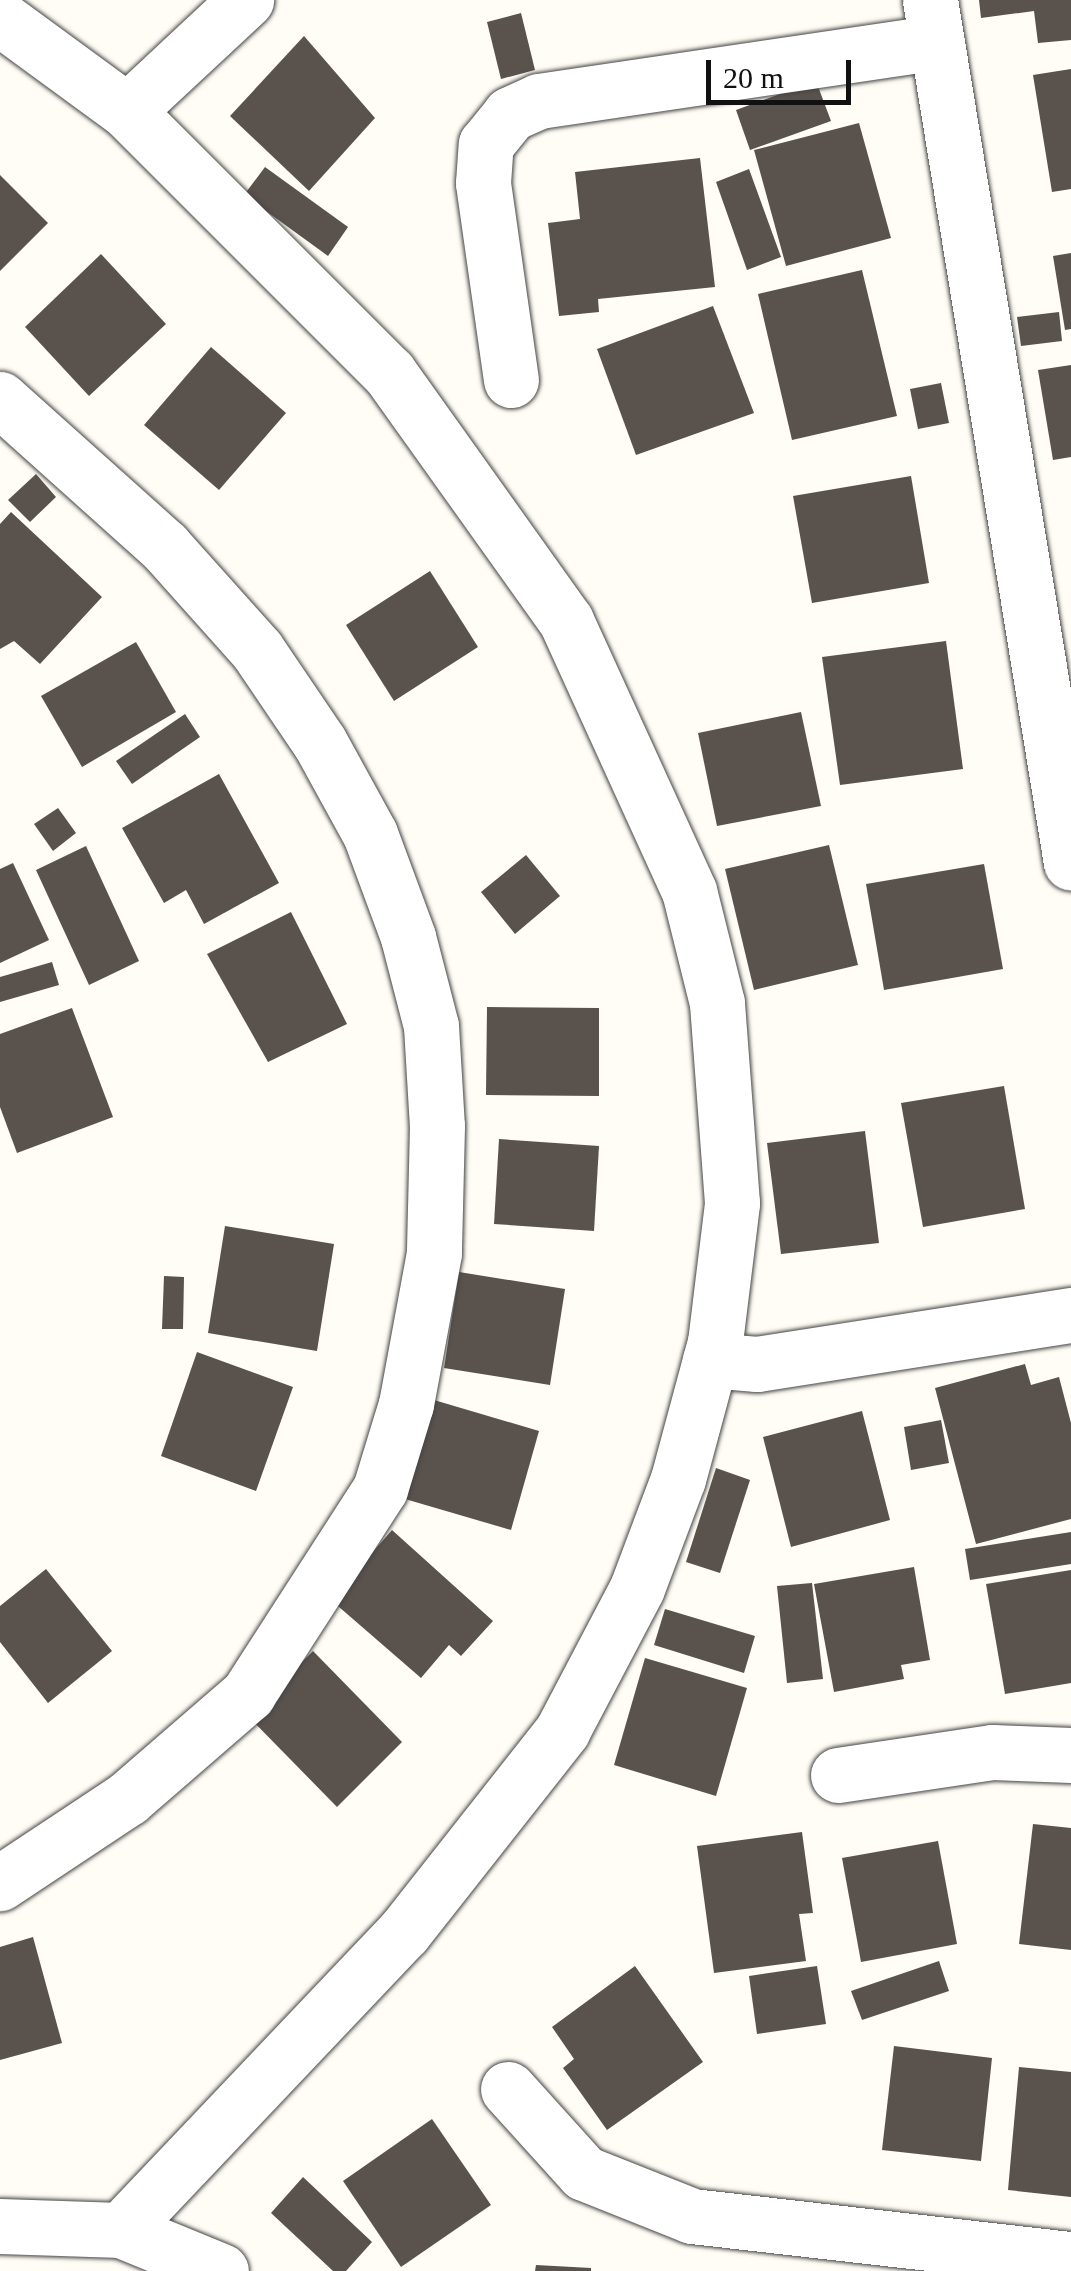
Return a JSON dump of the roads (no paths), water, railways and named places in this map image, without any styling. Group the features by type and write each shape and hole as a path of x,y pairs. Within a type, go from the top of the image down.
{"street":[{"path":"127,111 246,0"},
{"path":"0,18 127,111 389,374 484,497 566,621 689,890 717,1003 732,1203 710,1360 636,1588 562,1730 404,1932 121,2230"},
{"path":"511,380 483,184 486,144 510,114 539,101 933,21 1071,862"},
{"path":"0,399 164,546 257,650 320,743 370,834 408,937 431,1026 436,1126 434,1253 406,1404 380,1489 248,1694 128,1798 0,1883"},
{"path":"710,1360 757,1364 1071,1316"},
{"path":"838,1775 992,1752 1071,1755"},
{"path":"508,2089 584,2172 692,2216 1071,2259"},
{"path":"0,2226 121,2230 221,2271"}]}
